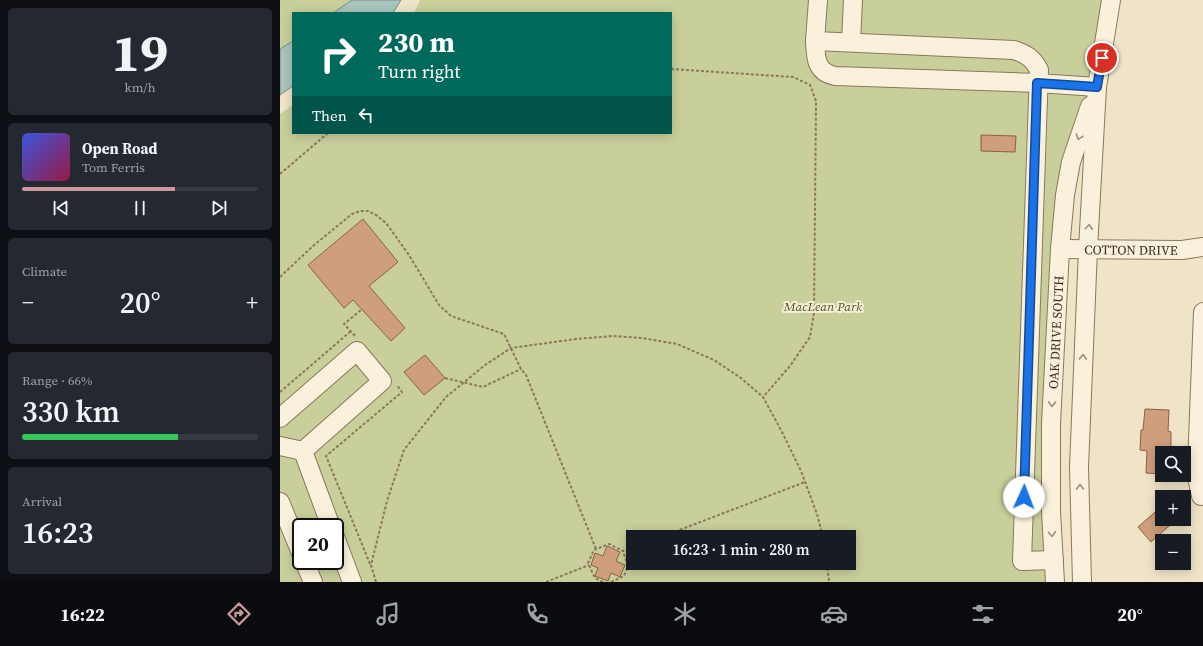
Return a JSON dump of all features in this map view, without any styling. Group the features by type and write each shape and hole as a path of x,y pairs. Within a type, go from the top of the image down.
{"street":[{"path":"818,0 815,41 816,60 820,68 828,75 1037,83 1097,87"},
{"path":"851,42 853,0"},
{"name":"OAK DRIVE SOUTH","path":"1082,582 1079,467 1088,249 1097,87 1111,0"},
{"path":"815,41 1014,50 1025,54 1034,62 1039,70 1037,83 1022,561 1054,560"},
{"name":"OAK DRIVE SOUTH","path":"1055,582 1050,512 1051,424 1060,249 1065,195 1071,162 1097,87"},
{"name":"COTTON DRIVE","path":"1060,249 1182,250 1203,247"},
{"path":"1201,496 1197,465 1203,312"},
{"path":"280,418 357,351 382,382 303,451"},
{"path":"280,446 303,451"},
{"path":"303,451 328,518"},
{"path":"280,502 292,531"},
{"path":"344,561 352,582"},
{"path":"308,570 313,582"}],"path":[{"path":"672,69 794,77 810,85 816,101 814,313 810,337 790,366 763,397"},
{"path":"280,174 327,134"},
{"path":"280,277 313,246 352,214 360,210 368,211 376,215 386,224 409,255 439,306 451,316 504,334 521,369 526,375 596,549"},
{"path":"356,338 344,324 361,310"},
{"path":"280,392 351,332"},
{"path":"371,565 387,501 404,450 446,397 485,365 511,348 544,342 613,336 642,338 677,344 714,360 742,378 763,397 782,432 805,482 821,530"},
{"path":"444,378 483,387 521,369"},
{"path":"376,582 371,565 326,456 402,392 392,380"},
{"path":"679,530 805,482"},
{"path":"602,582 594,578 588,563 594,550 609,544 623,551 626,550"},
{"path":"611,582 624,576 628,566 623,551"},
{"path":"546,582 589,565"},
{"path":"828,570 829,582"}],"green space":[{"path":"280,0 352,0 334,12 292,12 292,42 280,49"},
{"name":"MacLean Park","path":"420,0 1108,0 1094,72 1066,169 1047,582 280,582 280,114 292,106 292,134 672,134 672,12 414,12"}],"water":[{"path":"352,0 401,0 394,12 334,12"},
{"path":"292,42 292,87 280,95 280,49"}],"building":[{"path":"981,135 1016,136 1015,152 981,151"},
{"path":"363,219 398,262 369,286 405,328 391,341 353,300 344,308 308,265"},
{"path":"425,355 445,378 424,395 404,372"},
{"path":"1145,409 1169,410 1168,431 1171,432 1171,446 1155,446 1155,474 1146,473 1147,451 1140,450 1141,430 1143,430"},
{"path":"1155,512 1155,526 1169,526 1160,534 1155,534 1155,538 1151,542 1138,527"},
{"path":"607,546 620,552 616,561 625,565 620,577 611,573 608,581 595,576 598,568 591,565 595,553 603,556"}],"route":[{"path":"1024,497 1037,83 1097,87 1102,58"}]}
